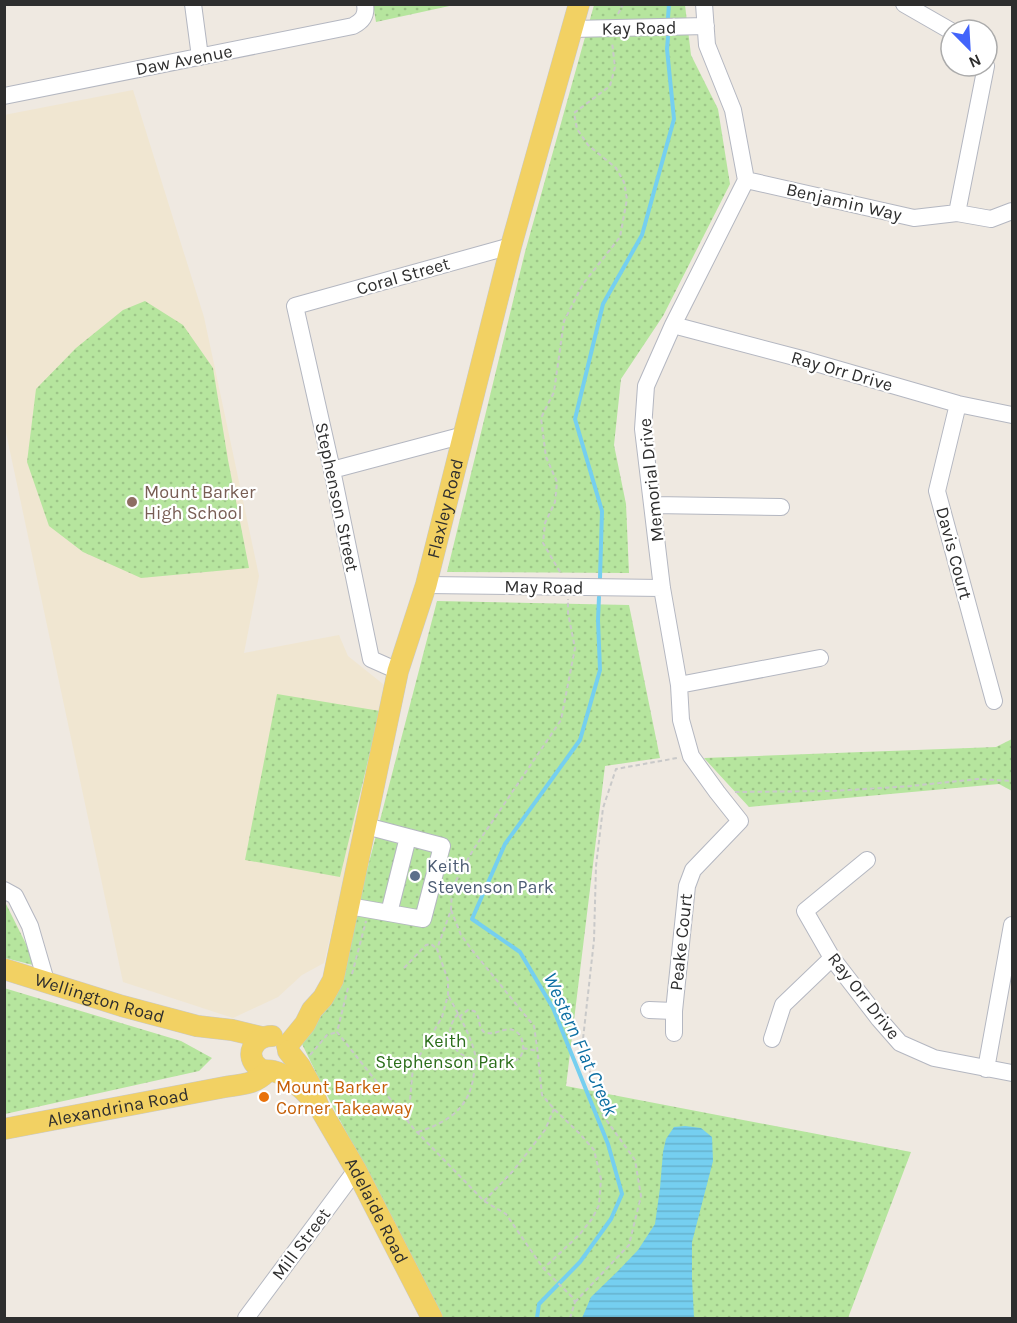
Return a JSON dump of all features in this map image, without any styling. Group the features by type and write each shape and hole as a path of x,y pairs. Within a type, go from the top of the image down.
{"main road":[{"name":"Flaxley Road","path":"273,1055 291,1022 312,1010 323,998 333,980 359,908 366,826 398,671 426,585 511,246 579,4"},
{"name":"Wellington Road","path":"4,969 122,1006 197,1026 273,1055"},
{"name":"Alexandrina Road","path":"4,1129 250,1083 261,1078 273,1055"},
{"name":"Adelaide Road","path":"273,1055 291,1080 318,1105 356,1170 432,1318"}],"street":[{"path":"193,4 200,57"},
{"name":"Daw Avenue","path":"4,96 353,26 365,16 365,4"},
{"path":"704,4 707,45 733,110 746,180"},
{"path":"904,4 939,25"},
{"name":"Kay Road","path":"572,29 706,26"},
{"path":"957,213 984,78"},
{"name":"Benjamin Way","path":"746,180 914,218 957,213 991,219 1012,211"},
{"name":"Memorial Drive","path":"740,821 691,756 681,720 679,685 662,588 643,429 646,386 673,325 746,180"},
{"name":"Coral Street","path":"295,306 511,246"},
{"name":"Stephenson Street","path":"295,306 371,659 398,671"},
{"name":"Ray Orr Drive","path":"673,325 958,404 1012,415"},
{"name":"Davis Court","path":"958,404 937,491 994,701"},
{"path":"332,470 464,435"},
{"path":"653,505 781,507"},
{"name":"May Road","path":"426,585 662,588"},
{"path":"679,685 820,658"},
{"name":"Peake Court","path":"674,1033 674,1011 687,886 693,870 740,821"},
{"path":"359,908 423,919 442,846 366,826"},
{"path":"389,913 408,837"},
{"name":"Ray Orr Drive","path":"867,860 806,911 832,958 900,1043 934,1058 1012,1074"},
{"path":"4,890 15,896 30,926 46,981"},
{"path":"986,1069 1012,925"},
{"path":"772,1039 783,1005 832,958"},
{"name":"Peake Court","path":"649,1010 674,1011"},
{"name":"Mill Street","path":"246,1318 356,1170"}],"path":[{"path":"437,949 451,910 452,888 473,850 561,720 575,648 568,613 569,587 543,543 545,523 555,502 557,482 546,457 541,418 554,392 564,321 583,284 620,237 627,199 624,182 616,168 588,145 577,129 574,112 610,86 615,67 610,28 623,4"},
{"path":"570,1318 575,1302 629,1245 641,1196 635,1160 602,1114 583,1039 594,940 596,866 603,808 616,769 672,760 690,752"},
{"path":"717,792 834,791 978,779 1012,781"},
{"path":"351,976 359,908"},
{"path":"451,910 461,935 534,1026 542,1095 594,1150 601,1179 599,1204 592,1219 579,1235 543,1268"},
{"path":"404,968 426,945 431,944 437,949 448,980 448,995 442,1017 413,1067 408,1122"},
{"path":"337,1032 348,987"},
{"path":"417,1132 447,1120 460,1109 473,1081 475,1057 472,1045 448,995"},
{"path":"471,1010 477,1013 483,1032 492,1034 506,1029 514,1030 520,1035 523,1048 520,1056 517,1060 510,1062 468,1058 457,1051 451,1040 451,1027 453,1020 459,1016 471,1010"},
{"path":"337,1032 417,1132 484,1201 506,1214 543,1268 575,1302"},
{"path":"273,1055 337,1032"},
{"path":"523,1048 538,1051"},
{"path":"484,1201 513,1171 545,1130 554,1109"}],"shaded area":[{"name":"Mount Barker High School","path":"133,90 204,317 259,576 244,653 339,635 348,656 388,688 324,963 302,975 278,997 233,1018 123,982 5,428 4,115"}],"green space":[{"path":"373,4 454,5 376,22"},
{"path":"594,5 685,5 691,55 718,109 730,184 663,316 621,379 614,445 626,504 629,573 447,572 525,252"},
{"path":"145,301 183,325 213,368 249,568 141,578 83,552 49,526 27,462 36,389 76,348 123,310"},
{"name":"Keith Stephenson Park","path":"437,601 629,605 660,758 605,766 566,1086 911,1152 848,1318 443,1318 301,1042 334,997"},
{"path":"277,694 380,711 340,877 245,860"},
{"path":"1012,739 1012,791 999,784 749,807 704,758 996,747"},
{"path":"4,903 6,904 37,966 5,958"},
{"path":"4,988 181,1041 212,1058 199,1071 5,1114"}],"water":[{"path":"674,1127 701,1128 712,1137 713,1161 692,1242 694,1318 582,1318 591,1297 638,1250 655,1224 666,1139"}],"waterway":[{"name":"Western Flat Creek","path":"668,18 669,4"},
{"name":"Western Flat Creek","path":"600,578 602,511 575,419 603,304 642,235 674,119 667,49 668,37"},
{"name":"Western Flat Creek","path":"537,1318 539,1304 580,1262 611,1219 622,1194 608,1144 553,1008 520,952 472,919 505,844 580,740 600,670 599,597"}],"place":[{"name":"Mount Barker High School","path":"132,502"},
{"name":"Keith Stevenson Park","path":"415,876"},
{"name":"Mount Barker Corner Takeaway","path":"264,1097"}]}
